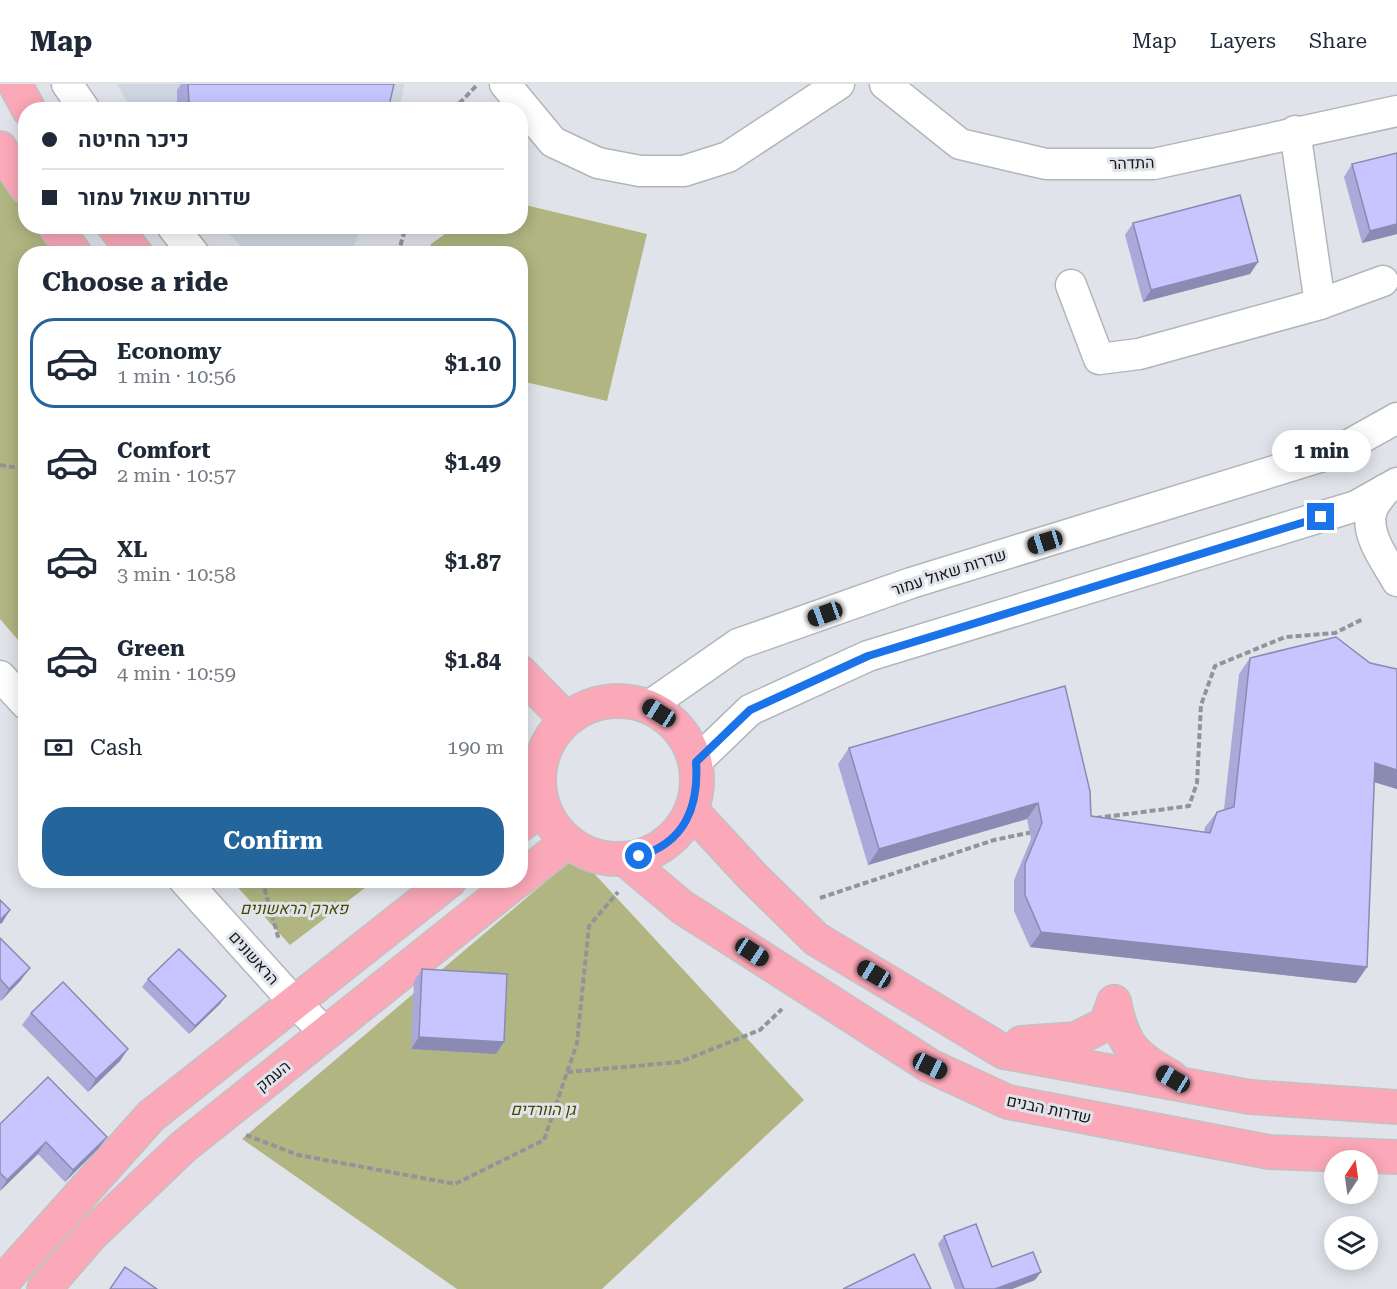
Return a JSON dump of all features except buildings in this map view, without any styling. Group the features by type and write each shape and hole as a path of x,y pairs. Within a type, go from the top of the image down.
{"main road":[{"path":"15,84 25,102"},
{"path":"0,148 18,175"},
{"path":"120,234 130,246"},
{"path":"528,680 566,719"},
{"path":"620,700 649,706 670,720 681,732 696,762 698,787 692,811 676,835 632,865 594,856 567,842 532,817 538,787 530,755 548,740 566,719 591,705 620,700"},
{"path":"692,811 816,939 1004,1052 1250,1096 1397,1107"},
{"name":"העמק","path":"528,873 567,842"},
{"name":"שדרות הבנים","path":"632,865 682,907 930,1066 1008,1102 1269,1152 1397,1157"},
{"path":"6,1282 151,1116 440,888"},
{"name":"העמק","path":"44,1289 92,1234 183,1148 509,888"},
{"path":"990,1044 1076,1039 1106,1024 1114,1002 1120,1030 1140,1060 1188,1085"}],"street":[{"path":"67,84 79,102"},
{"path":"505,84 520,102"},
{"path":"528,112 553,142 598,163 640,171 684,171 728,157 839,84"},
{"name":"התדהר","path":"885,84 960,144 1046,164 1154,164 1295,131 1397,111"},
{"path":"1295,131 1320,304"},
{"path":"178,234 188,246"},
{"path":"1071,285 1099,359 1139,354 1320,304 1383,281"},
{"name":"שדרות שאול עמור","path":"649,706 738,644 911,583 1336,452 1397,418"},
{"path":"696,762 750,710 868,656 1356,506 1391,486"},
{"path":"1391,486 1372,508 1370,523 1376,543 1397,581"},
{"path":"1304,522 1330,519 1348,523 1358,527 1376,543"},
{"path":"0,676 18,695"},
{"name":"הראשונים","path":"191,888 294,1002 326,1033"}],"path":[{"path":"460,102 477,84"},
{"path":"0,465 18,468"},
{"path":"1092,819 1189,806 1197,783 1201,705 1215,666 1285,637 1335,633 1363,619"},
{"path":"785,909 994,840 1038,831"},
{"path":"214,1122 298,1155 455,1184 544,1140 577,1043 589,926 632,865"},
{"path":"567,1072 680,1062 760,1030 805,986"}],"shaded area":[{"path":"117,84 404,84 401,102 127,102"},
{"path":"229,234 358,234 354,246 241,246"}],"green space":[{"path":"0,174 18,196 18,234 49,234 59,246 18,246 18,640 0,619"},
{"path":"528,206 647,234 607,401 528,383 528,246 431,246 445,234 528,234"},
{"name":"גן הוורדים","path":"577,855 804,1100 602,1289 457,1289 242,1139"},
{"name":"פארק הראשונים","path":"238,888 365,888 290,945"}],"route":[{"path":"639,856 653,852 676,835 692,811 698,787 696,762 750,710 868,656 1321,517"}]}
